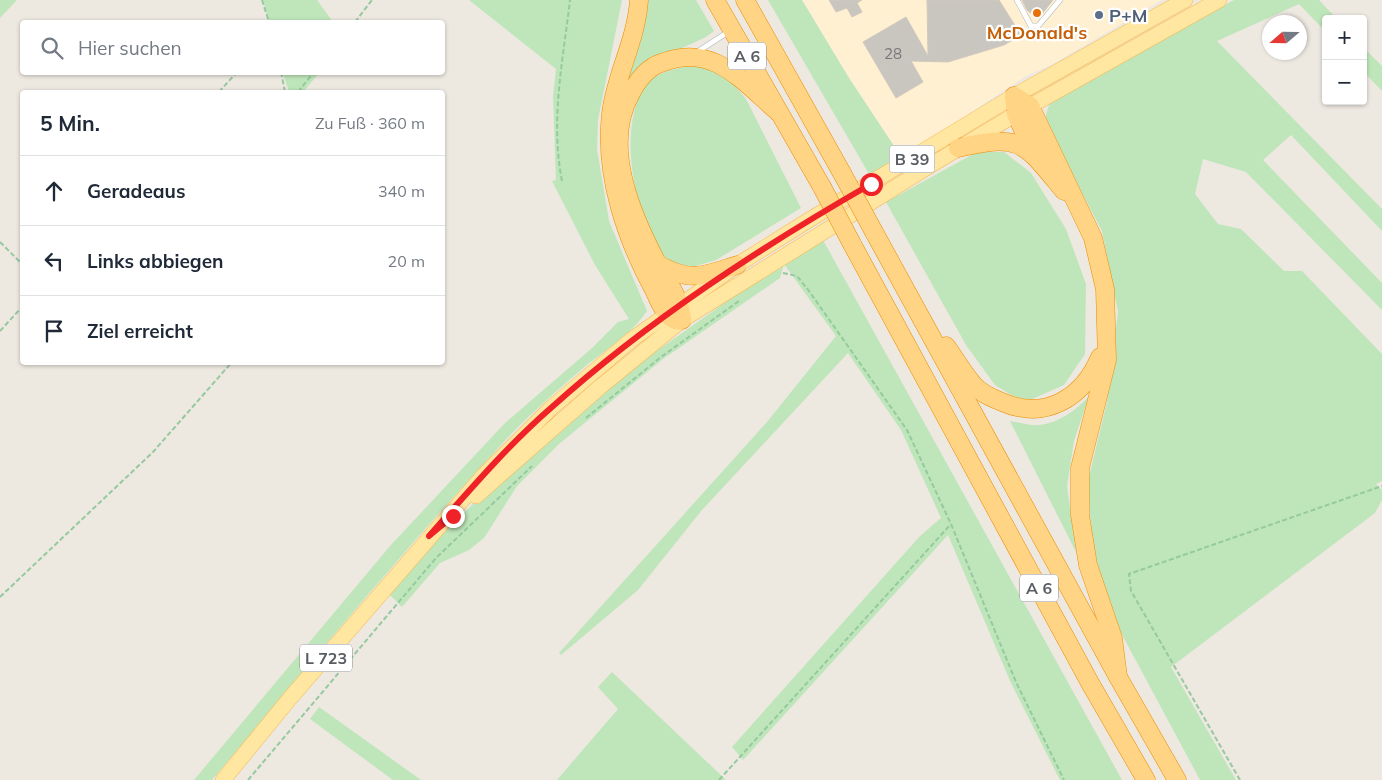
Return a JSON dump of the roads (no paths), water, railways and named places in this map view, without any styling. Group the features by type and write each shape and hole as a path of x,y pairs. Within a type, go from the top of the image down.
{"highway":[{"path":"639,0 635,33 611,114 613,175 618,204 645,274 676,312"},
{"name":"A 6","path":"715,0 822,187 1090,683 1146,780"},
{"name":"A 6","path":"745,0 843,175 1118,678 1177,780"},
{"path":"676,312 657,263 628,202 620,160 623,115 626,102 643,74 658,64 674,58 691,56 726,66 778,112"},
{"path":"1014,96 1081,210 1093,238 1101,266 1105,289 1107,360 1080,468 1079,499 1088,565 1113,638 1118,678"},
{"path":"1023,110 1034,155"},
{"path":"958,148 989,141 1020,144 1034,155 1081,210"},
{"path":"657,263 676,274 699,277 737,265"},
{"path":"913,303 963,368 973,385 988,396 1010,406 1029,410 1065,400 1077,392 1093,373 1107,340"}],"main road":[{"name":"B 39","path":"737,265 1014,96 1185,0"},
{"name":"B 39","path":"704,306 850,213 958,148 1219,0"},
{"name":"L 723","path":"223,780 429,536 484,475 551,408 631,340 676,312 737,265"},
{"name":"L 723","path":"676,312 704,306"}],"lane":[{"path":"1017,0 1031,26 1038,26 1060,0"},
{"path":"691,56 700,48 732,30"}],"place":[{"name":"McDonald's","path":"1037,13"},
{"name":"P+M","path":"1099,15"}]}
